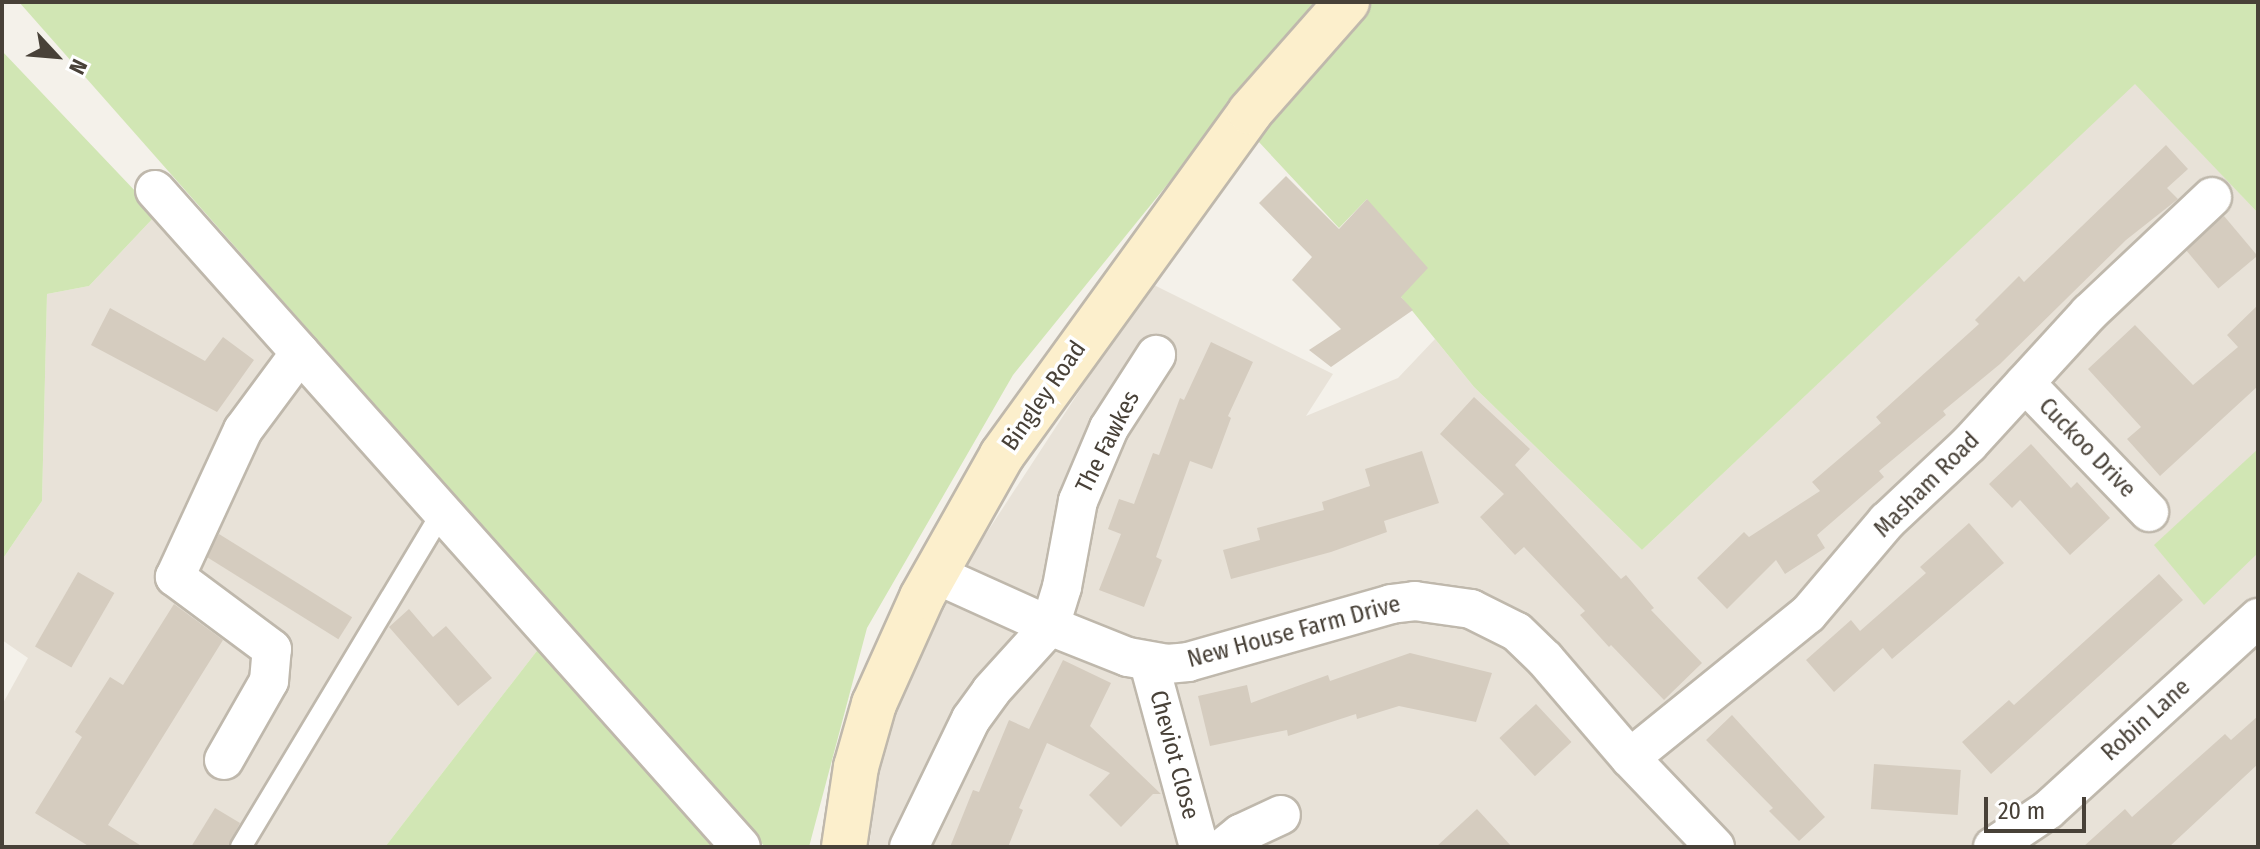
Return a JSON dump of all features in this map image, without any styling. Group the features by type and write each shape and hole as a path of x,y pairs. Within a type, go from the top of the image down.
{"street":[{"name":"Bingley Road","path":"844,847 856,767 874,704 935,574 1002,455 1250,112 1347,2"},
{"path":"155,190 741,847"},
{"name":"Masham Road","path":"1630,758 1808,614 1887,521 1969,444 2089,313 2212,197"},
{"path":"224,760 269,681 272,649 175,577 243,430 300,353"},
{"name":"The Fawkes","path":"1050,626 1062,587 1078,501 1109,428 1156,355"},
{"name":"Cuckoo Drive","path":"2025,383 2149,512"},
{"name":"New House Farm Drive","path":"935,574 1050,626 1149,663 1188,662 1391,604 1442,603 1496,619 1517,632 1545,659 1630,758 1715,847"},
{"name":"Robin Lane","path":"1993,847 2048,810 2258,618"},
{"path":"909,847 971,719 991,691 1050,626"},
{"name":"Cheviot Close","path":"1149,663 1199,847"},
{"path":"1224,847 1240,834 1281,815"}],"lane":[{"path":"241,847 442,513"}],"shaded area":[{"path":"2135,83 2258,213 2258,847 869,847 885,727 944,598 1150,283 1333,374 1306,416 1398,378 1435,339 1474,387 1642,550"},
{"path":"157,214 543,643 385,847 2,847 2,705 28,658 2,640 2,560 42,501 47,294 89,286"}],"green space":[{"path":"19,2 1323,2 1243,91 1013,375 867,628 809,847 765,847"},
{"path":"1363,2 2258,2 2258,213 2135,84 1642,550 1474,387 1401,297 1367,199 1339,228 1258,141"},
{"path":"2,51 157,214 89,286 47,294 42,501 2,560"},
{"path":"2258,449 2258,553 2204,605 2154,545"},
{"path":"543,643 718,847 385,847"}],"building":[{"path":"2166,145 2188,169 2167,188 2178,199 2126,240 2000,364 1943,411 1946,415 1879,471 1884,477 1817,535 1825,548 1785,574 1776,560 1727,609 1697,578 1744,532 1749,537 1820,491 1812,482 1881,423 1876,417 1979,324 1975,320 2019,276 2024,282"},
{"path":"1286,176 1339,229 1367,199 1428,268 1401,297 1413,310 1331,367 1309,350 1341,329 1292,280 1312,257 1259,203"},
{"path":"2224,216 2257,256 2218,289 2185,249"},
{"path":"2258,305 2258,386 2160,476 2127,439 2141,427 2088,369 2135,325 2193,385 2238,347 2227,335"},
{"path":"110,308 205,361 223,337 254,360 217,412 91,345"},
{"path":"1211,342 1253,362 1228,416 1231,418 1212,469 1190,461 1156,557 1162,560 1144,607 1099,590 1121,534 1108,529 1119,499 1134,504 1153,453 1159,455 1180,398 1184,400"},
{"path":"1474,397 1530,449 1515,465 1621,579 1626,575 1654,608 1651,610 1702,663 1664,700 1611,645 1609,647 1580,615 1585,611 1524,547 1515,555 1480,517 1504,494 1440,434"},
{"path":"2031,444 2071,488 2077,482 2110,518 2070,555 2020,500 2012,508 1989,484"},
{"path":"1422,451 1439,503 1384,521 1387,532 1331,552 1231,579 1223,550 1260,540 1257,528 1324,510 1322,502 1370,486 1365,469"},
{"path":"1969,523 2004,563 1892,659 1883,648 1834,692 1806,660 1851,620 1860,631 1926,573 1920,567"},
{"path":"219,534 352,617 338,639 205,556"},
{"path":"78,572 114,593 71,667 35,646"},
{"path":"2159,574 2183,600 1991,774 1962,742 2009,700 2014,705"},
{"path":"174,604 223,640 108,825 143,847 90,847 35,813 82,737 75,732 110,677 123,685"},
{"path":"409,609 433,637 446,626 492,678 458,706 389,627"},
{"path":"1410,653 1492,673 1476,722 1399,706 1357,719 1356,714 1288,736 1287,730 1210,746 1198,696 1247,685 1251,703 1328,675 1330,681"},
{"path":"1063,660 1111,683 1090,726 1161,794 1153,794 1121,827 1089,795 1110,773 1047,743 1019,808 1023,810 1008,847 950,847 973,790 979,792 1009,720 1029,729"},
{"path":"1536,704 1571,742 1535,776 1499,738"},
{"path":"1732,715 1825,817 1799,841 1769,811 1773,808 1706,740"},
{"path":"2258,716 2258,764 2169,847 2083,847 2125,809 2132,817 2225,734 2231,740"},
{"path":"1874,764 1961,770 1958,815 1871,809"},
{"path":"215,808 240,823 228,847 191,847"},
{"path":"1477,809 1512,847 1436,847"}]}
